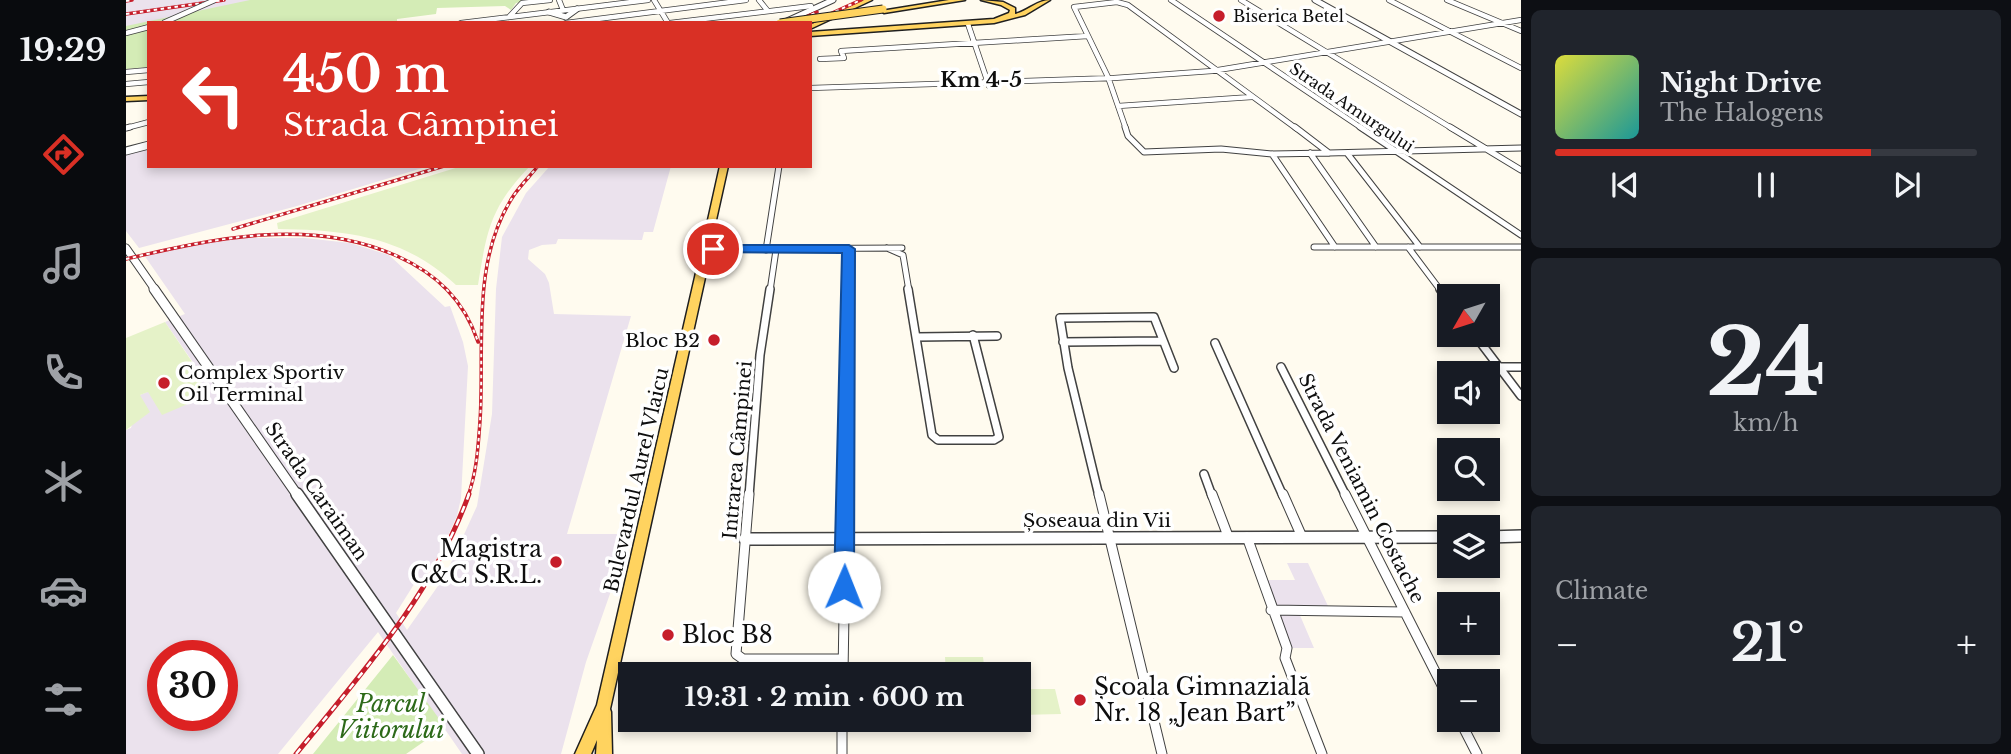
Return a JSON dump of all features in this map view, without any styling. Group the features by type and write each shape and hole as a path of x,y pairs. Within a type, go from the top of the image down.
{"main road":[{"path":"812,26 869,0"},
{"path":"923,4 941,0"},
{"path":"806,21 952,0"},
{"path":"798,21 963,0"},
{"path":"984,0 1003,4 1014,10 1009,16 994,22"},
{"path":"812,34 994,22 1023,14 1047,0"},
{"path":"841,32 823,27 853,7"},
{"path":"812,26 831,20"},
{"path":"812,27 841,32"},
{"path":"126,98 147,96"},
{"name":"Bulevardul Aurel Vlaicu","path":"583,754 604,705 707,250 722,168"},
{"name":"Bulevardul Aurel Vlaicu","path":"604,705 604,754"}],"street":[{"path":"168,21 215,0"},
{"path":"509,17 522,3 550,0"},
{"path":"559,0 567,21"},
{"path":"476,21 648,0"},
{"path":"654,0 668,21"},
{"path":"549,12 567,21 746,0"},
{"path":"759,0 767,10"},
{"path":"786,21 833,0"},
{"name":"Strada Amurgului","path":"1171,0 1521,235"},
{"path":"1241,0 1521,170"},
{"path":"1315,0 1521,114"},
{"path":"1389,0 1521,68"},
{"path":"1447,0 1521,31"},
{"path":"1330,152 1128,5 1117,2 1074,7 1108,77 1128,136 1144,152 1221,149 1272,154 1521,148"},
{"path":"684,21 811,5"},
{"path":"567,21 577,9"},
{"path":"496,21 499,18"},
{"path":"812,86 988,84 1216,70 1521,20"},
{"path":"968,24 988,84"},
{"path":"126,33 147,28"},
{"path":"820,59 844,58 841,51 1088,36"},
{"path":"126,72 147,69"},
{"path":"126,84 147,82"},
{"path":"1118,106 1253,96"},
{"path":"126,128 147,123"},
{"path":"126,150 147,145"},
{"path":"1310,153 1376,247"},
{"path":"1346,153 1420,247"},
{"path":"1272,154 1335,247"},
{"path":"766,250 779,168"},
{"path":"1314,247 1521,247"},
{"path":"1408,247 1437,285"},
{"name":"Strada Caraiman","path":"126,248 131,263 478,754"},
{"path":"887,248 903,255 932,435 938,440 994,440 999,437 973,335"},
{"path":"707,250 902,248"},
{"path":"843,659 849,249"},
{"name":"Intrarea Câmpinei","path":"776,250 760,355 736,654 743,659 843,659"},
{"path":"1162,754 1059,318 1154,317 1174,368"},
{"path":"917,337 997,336"},
{"path":"1063,342 1164,341"},
{"path":"1215,343 1302,537"},
{"path":"1484,347 1494,361"},
{"name":"Strada Veniamin Costache","path":"1281,367 1437,675"},
{"path":"1500,367 1521,367"},
{"path":"1500,368 1521,396"},
{"path":"1204,474 1228,536"},
{"path":"1247,536 1287,649 1285,658 1322,754"},
{"path":"1500,537 1521,536"},
{"name":"Șoseaua din Vii","path":"745,539 1437,537"},
{"path":"1271,610 1405,612"},
{"path":"842,732 842,754"},
{"path":"1466,732 1477,754"}],"shaded area":[{"path":"126,0 297,0 147,21 147,26 126,56"},
{"path":"147,150 147,168 422,168 297,206 139,248 126,231 126,155"},
{"path":"548,168 670,168 653,232 644,232 642,240 558,239 556,244 529,250 528,259 545,274 549,283 554,314 631,316 567,534 631,534 586,662 561,754 462,754 378,632 278,754 126,754 126,430 131,428 140,395 199,371 165,322 185,314 144,255 209,242 246,238 305,238 350,243 389,255 445,307 450,306 463,342 468,366 461,498 457,516 442,549 423,582 416,581 396,613 407,630 445,576 477,506 492,414 496,289 502,237 526,193"},
{"path":"1287,563 1308,563 1328,606 1296,606 1314,648 1290,648 1264,580 1295,580"}],"green space":[{"path":"250,0 532,0 516,3 511,10 505,6 437,8 436,14 397,21 150,21"},
{"path":"147,22 147,67 126,69 126,26"},
{"path":"456,168 528,168 506,195 492,221 478,285 456,285 416,256 373,239 327,231 278,229 277,223"},
{"name":"Complex Sportiv Oil Terminal","path":"165,322 199,372 196,374 209,395 162,415 148,392 140,395 150,412 126,430 126,338"},
{"name":"Parcul Viitorului","path":"393,655 445,727 406,754 313,754"},
{"path":"945,657 983,657 984,662 945,662"},
{"path":"1031,689 1055,689 1061,714 1031,715"}],"railway":[{"path":"126,1 132,0"},
{"path":"126,14 224,0"},
{"path":"812,22 861,0"},
{"path":"797,21 817,12"},
{"path":"233,229 437,168"},
{"path":"468,496 478,450 485,276 500,221 514,195 536,168"},
{"path":"126,259 194,244 262,235 296,234 364,244 397,256 437,280 465,313 478,342"},
{"path":"296,754 370,663 416,599 454,531 469,494"}],"place":[{"name":"Biserica Betel","path":"1219,16"},
{"name":"Bloc B2","path":"714,340"},
{"name":"Complex Sportiv Oil Terminal","path":"164,383"},
{"name":"Magistra C&C S.R.L.","path":"556,562"},
{"name":"Bloc B8","path":"668,635"},
{"name":"Școala Gimnazială Nr. 18 „Jean Bart”","path":"1080,700"}],"district":[{"name":"Km 4-5","path":"981,80"}],"route":[{"path":"713,249 849,249 844,587"}]}
